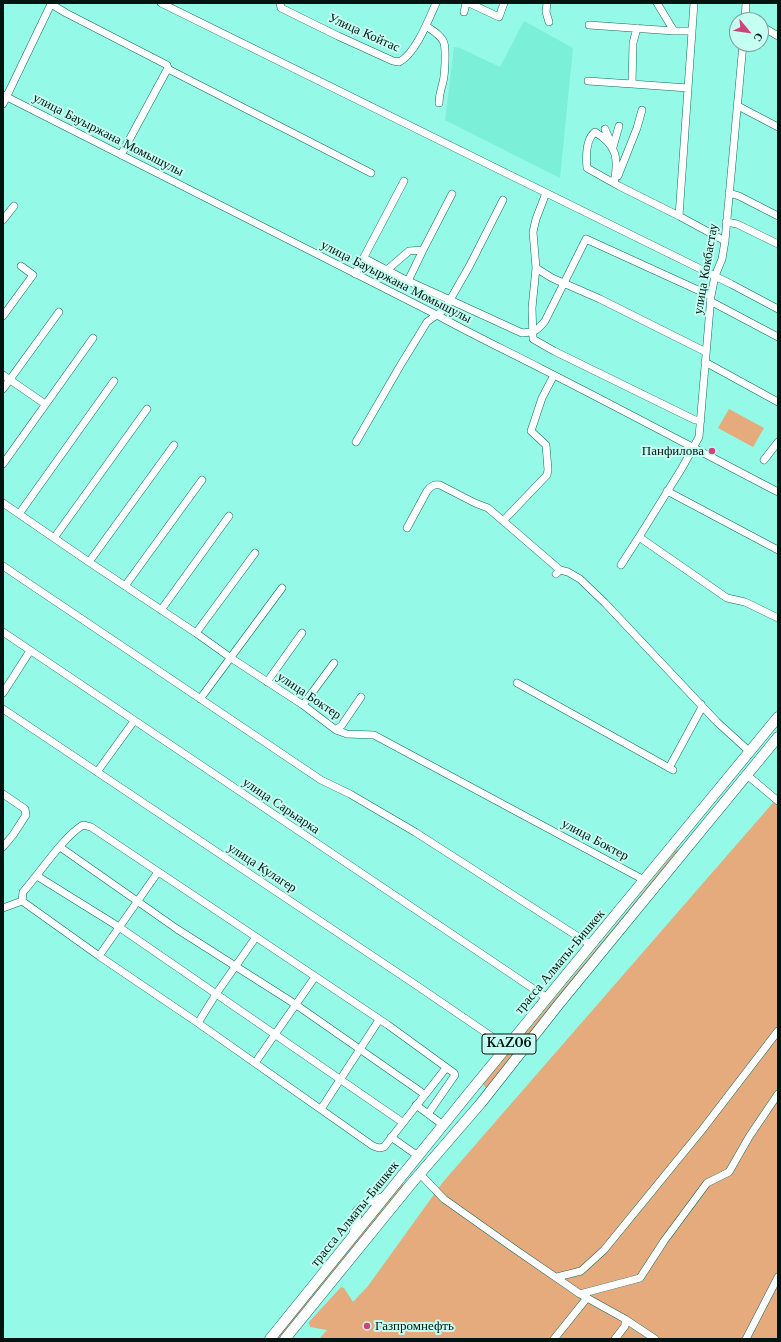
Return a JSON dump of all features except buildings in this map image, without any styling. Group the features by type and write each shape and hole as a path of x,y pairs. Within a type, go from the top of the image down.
{"highway":[{"name":"KАZ06","path":"750,752 778,718"},
{"name":"KАZ06","path":"747,775 778,737"},
{"name":"трасса Алматы-Бишкек","path":"270,1339 506,1047 750,752"},
{"name":"трасса Алматы-Бишкек","path":"285,1339 420,1174 481,1103 559,1004 747,775"},
{"path":"678,838 689,847"},
{"path":"469,1093 481,1103"}],"street":[{"path":"160,3 778,308"},
{"name":"Улица Койтас","path":"280,3 281,8 338,36 393,61 399,62 407,56 420,37 436,3"},
{"path":"464,12 468,3 499,17 504,3"},
{"path":"548,3 546,12 549,22"},
{"path":"657,3 674,31"},
{"path":"678,216 694,3"},
{"path":"3,104 5,96 51,4 167,65 168,69 371,174"},
{"path":"589,25 691,31"},
{"path":"426,26 437,34 444,44 445,70 443,83 439,93 439,103"},
{"path":"632,84 633,43 637,28"},
{"path":"769,31 778,36"},
{"name":"улица Кокбастау","path":"620,564 694,448 698,438 701,420 711,299 715,276 722,259 725,241 742,52"},
{"path":"121,155 168,69"},
{"path":"588,81 688,88"},
{"name":"улица Бауыржана Момышулы","path":"5,96 437,315 778,492"},
{"path":"738,106 778,127"},
{"path":"614,183 625,160 642,110"},
{"path":"613,147 619,126"},
{"path":"604,128 617,158 614,183"},
{"path":"613,147 595,132 593,133 588,147 586,161 587,168 725,241"},
{"path":"355,274 404,180"},
{"path":"546,193 536,220 534,232 536,268 533,293 532,339 695,420 701,420"},
{"path":"729,193 739,196 778,216"},
{"path":"408,281 452,194"},
{"path":"356,442 427,322 445,309 470,265 503,200"},
{"path":"3,220 14,206"},
{"path":"726,222 737,224 778,244"},
{"path":"364,258 408,281 522,332 532,332 539,330 545,322 586,239 711,299 778,337"},
{"path":"387,270 409,252 423,250"},
{"path":"3,316 33,275 21,266"},
{"path":"536,268 552,278 706,352"},
{"path":"445,309 447,321"},
{"path":"3,389 60,312"},
{"path":"3,464 93,338"},
{"path":"705,362 778,402"},
{"path":"3,375 45,404"},
{"path":"503,521 547,475 546,445 531,431 542,398 554,375"},
{"path":"19,514 114,381"},
{"path":"54,538 147,409"},
{"path":"764,460 778,442"},
{"path":"89,562 174,445"},
{"path":"125,586 202,480"},
{"path":"407,528 427,491 435,484 488,508 558,572 568,572 580,579 717,722 750,752"},
{"path":"667,491 778,550"},
{"name":"улица Боктер","path":"3,503 231,658 303,705 336,730 347,734 374,735 644,880"},
{"path":"161,610 229,516"},
{"path":"639,536 727,598 745,602 778,618"},
{"path":"196,633 255,553"},
{"path":"3,566 321,780 350,794 415,832 591,945"},
{"path":"200,699 282,588"},
{"name":"улица Сарыарка","path":"3,632 547,998"},
{"path":"267,682 302,633"},
{"path":"3,692 30,651"},
{"path":"303,705 334,663"},
{"path":"517,683 671,769 701,709 701,704"},
{"path":"336,730 342,725 361,698"},
{"name":"улица Кулагер","path":"3,709 413,983 506,1047"},
{"path":"97,772 134,720"},
{"path":"747,775 778,801"},
{"path":"3,794 25,809 26,814 13,835 3,847"},
{"path":"22,901 23,892 60,847 77,828 83,825 88,825 388,1025 454,1073 455,1075 428,1114"},
{"path":"60,847 177,929 295,1004 424,1094"},
{"path":"99,956 158,872"},
{"path":"37,876 119,927 402,1122"},
{"path":"3,908 22,901"},
{"path":"22,901 373,1146 379,1148 384,1147 402,1122 446,1068"},
{"path":"198,1023 216,994 256,937"},
{"path":"255,1063 315,977"},
{"path":"321,1109 379,1020"},
{"path":"557,1278 581,1271 604,1250 702,1130 778,1031"},
{"path":"580,1294 640,1278 664,1241 707,1183 729,1172 748,1137 778,1094"},
{"path":"416,1105 443,1125"},
{"path":"391,1137 418,1156"},
{"path":"420,1174 444,1199 580,1294 625,1319 655,1339"},
{"path":"350,1241 355,1230 358,1215 356,1211 362,1205 381,1199 388,1194"},
{"path":"746,1339 778,1277"},
{"path":"554,1339 588,1298"},
{"path":"615,1339 625,1326 625,1319"}],"shaded area":[{"path":"524,21 573,48 560,178 445,120 454,47 460,48 500,67"},
{"path":"729,409 764,428 753,447 718,428"},
{"path":"778,797 778,1339 319,1339 327,1330 310,1327 309,1322 341,1287 344,1288 353,1302 368,1286 443,1182"},
{"path":"677,849 679,854 486,1088 483,1084 630,908"},
{"path":"403,1183 404,1188 281,1339 276,1339"}],"place":[{"name":"Панфилова","path":"712,451"},
{"name":"Газпромнефть","path":"367,1326"}]}
